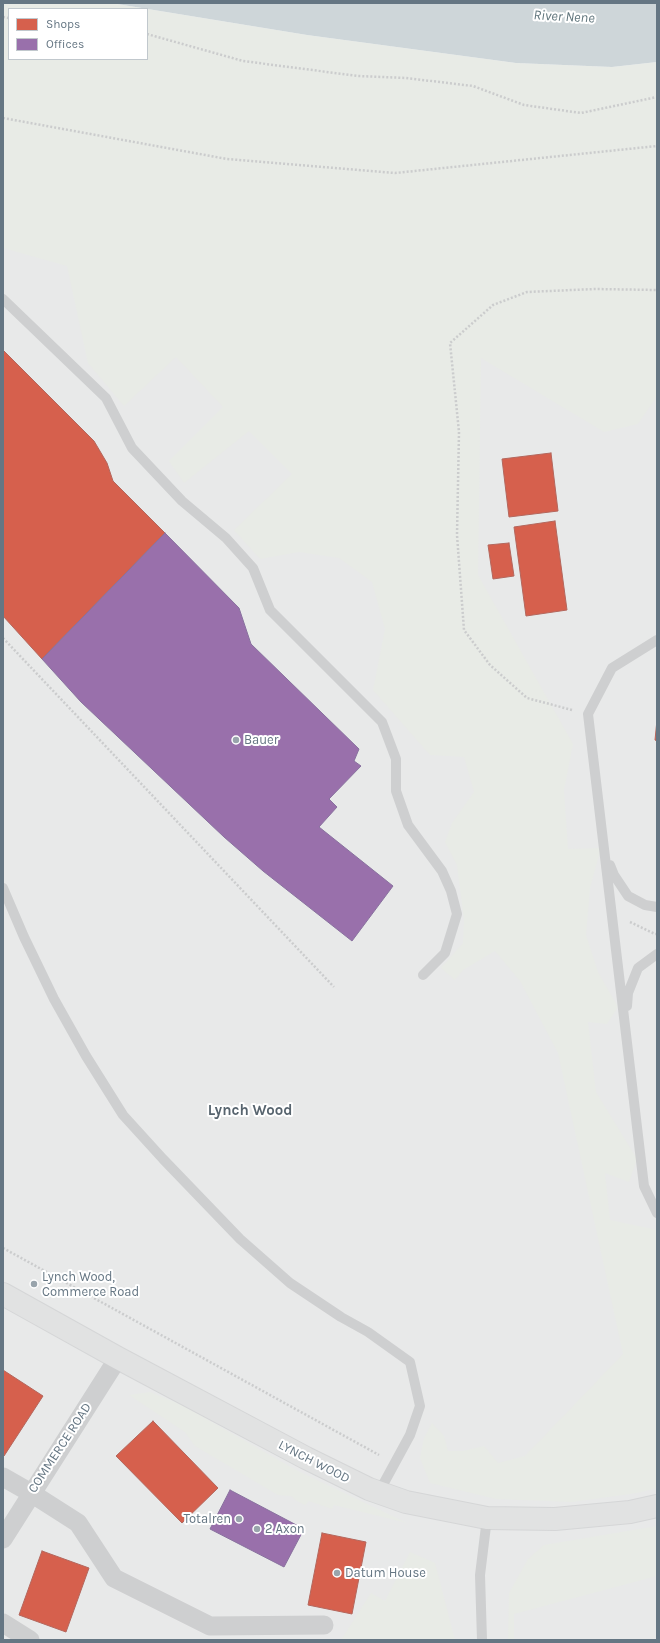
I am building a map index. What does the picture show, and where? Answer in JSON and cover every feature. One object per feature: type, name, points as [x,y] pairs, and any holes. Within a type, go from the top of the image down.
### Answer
[{"type":"street","name":"LYNCH WOOD","points":[[3,1294],[118,1358],[306,1458],[379,1492],[406,1502],[487,1518],[555,1519],[630,1512],[657,1506]]},
{"type":"street","name":"COMMERCE ROAD","points":[[3,1539],[118,1358]]},
{"type":"street","points":[[3,1477],[78,1523],[114,1578],[210,1626],[324,1625]]},
{"type":"street","points":[[3,1623],[28,1639]]},
{"type":"lane","points":[[3,299],[106,398],[132,448],[182,501],[226,538],[253,568],[270,610],[382,722],[396,759],[396,791],[408,824],[442,871],[452,890],[457,914],[445,952],[423,975]]},
{"type":"lane","points":[[657,640],[612,668],[588,714],[644,1186],[657,1213]]},
{"type":"lane","points":[[604,851],[614,875],[628,896],[645,905],[657,907]]},
{"type":"lane","points":[[3,888],[24,937],[54,999],[86,1056],[123,1115],[240,1239],[290,1283],[341,1317],[368,1332],[410,1362],[420,1406],[410,1435],[379,1492]]},
{"type":"lane","points":[[625,1030],[628,993],[638,968],[657,954]]},
{"type":"lane","points":[[482,1640],[480,1575],[487,1518]]},
{"type":"path","points":[[148,34],[243,61],[358,76],[406,78],[472,86],[524,106],[581,113],[657,97]]},
{"type":"path","points":[[3,118],[227,159],[395,173],[657,146]]},
{"type":"path","points":[[588,714],[527,698],[490,666],[464,630],[457,535],[459,432],[450,343],[493,305],[527,292],[594,289],[657,290]]},
{"type":"path","points":[[3,638],[334,987]]},
{"type":"path","points":[[3,1248],[394,1464]]},
{"type":"shaded area","points":[[3,3],[111,3],[142,8],[8,8],[8,60],[148,60],[148,9],[307,35],[516,63],[612,67],[657,62],[657,396],[638,424],[604,432],[481,358],[478,575],[573,744],[564,790],[568,849],[601,848],[590,888],[586,935],[598,972],[618,1007],[607,1024],[588,1022],[596,1092],[637,1159],[629,1182],[605,1173],[610,1220],[657,1230],[657,1488],[637,1493],[572,1502],[496,1499],[430,1483],[420,1458],[424,1438],[432,1423],[444,1436],[448,1451],[463,1451],[484,1446],[498,1463],[525,1456],[623,1354],[558,1053],[520,981],[495,951],[463,970],[455,980],[441,968],[463,943],[464,920],[457,865],[445,842],[452,823],[474,792],[464,757],[430,755],[373,690],[385,629],[372,582],[339,558],[299,552],[260,559],[234,530],[292,474],[249,431],[184,483],[169,461],[223,407],[176,357],[124,406],[88,363],[67,266],[3,248]]},
{"type":"shaded area","points":[[3,209],[657,237],[657,1640],[3,1640]]},
{"type":"shaded area","points":[[150,1392],[182,1405],[296,1470],[407,1523],[334,1505],[332,1509],[309,1501],[305,1505],[291,1496],[278,1495],[195,1446],[185,1432],[129,1395]]},
{"type":"shaded area","points":[[657,1526],[657,1576],[514,1614],[514,1640],[508,1640],[509,1593],[528,1559],[544,1545]]},
{"type":"shaded area","points":[[410,1552],[435,1563],[455,1640],[341,1640],[371,1593],[385,1601]]},
{"type":"water","name":"River Nene","points":[[111,3],[657,3],[657,62],[612,67],[516,63],[307,35]]},
{"type":"building: Shops","points":[[3,350],[94,441],[107,463],[113,481],[165,533],[42,659],[3,616]]},
{"type":"building: Shops","points":[[551,453],[558,511],[509,517],[502,459]]},
{"type":"building: Shops","points":[[555,521],[567,610],[526,616],[514,527]]},
{"type":"building: Shops","points":[[509,543],[514,576],[493,579],[488,545]]},
{"type":"building: Shops","points":[[657,720],[657,741],[655,740]]},
{"type":"building: Shops","points":[[3,1370],[43,1396],[4,1456],[3,1455]]},
{"type":"building: Shops","points":[[153,1421],[218,1488],[182,1523],[116,1456]]},
{"type":"building: Shops","name":"Datum House","points":[[322,1533],[366,1542],[352,1614],[308,1605]]},
{"type":"building: Shops","points":[[42,1551],[89,1568],[66,1632],[19,1615]]},
{"type":"building: Offices","name":"Bauer","points":[[165,533],[239,608],[251,644],[359,749],[354,761],[361,766],[329,799],[337,807],[319,827],[393,886],[352,941],[263,871],[224,837],[81,702],[42,659]]},
{"type":"building: Offices","name":"2 Axon","points":[[230,1490],[304,1529],[284,1567],[210,1529]]},
{"type":"place","name":"Bauer","points":[[236,740]]},
{"type":"place","name":"Lynch Wood, Commerce Road","points":[[34,1284]]},
{"type":"place","name":"Totalren","points":[[239,1519]]},
{"type":"place","name":"2 Axon","points":[[257,1529]]},
{"type":"place","name":"Datum House","points":[[337,1573]]},
{"type":"district","name":"Lynch Wood","points":[[250,1111]]}]
